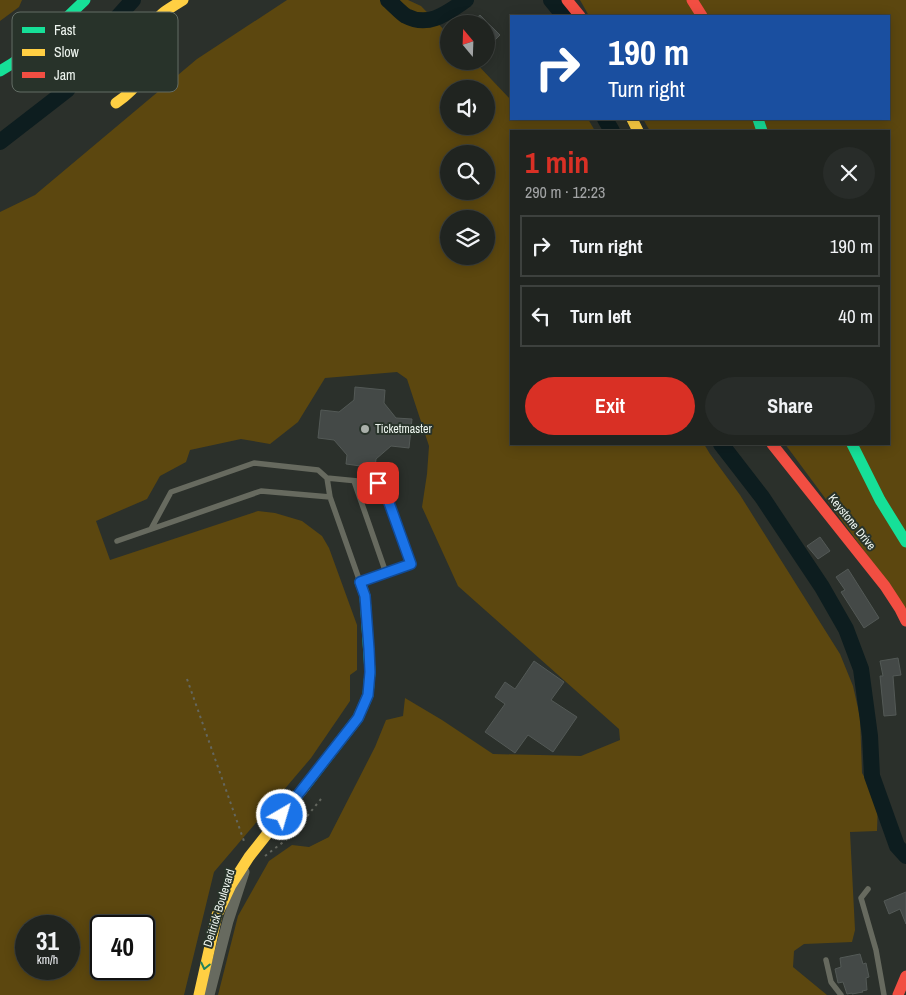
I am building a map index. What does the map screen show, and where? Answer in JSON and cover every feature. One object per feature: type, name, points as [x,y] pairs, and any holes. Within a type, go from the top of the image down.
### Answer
[{"type":"street","points":[[72,12],[85,0]]},
{"type":"street","points":[[165,12],[183,0]]},
{"type":"street","points":[[567,0],[579,15]]},
{"type":"street","points":[[692,0],[701,15]]},
{"type":"street","points":[[0,72],[12,64]]},
{"type":"street","points":[[116,103],[131,92]]},
{"type":"street","name":"Keystone Drive","points":[[773,445],[885,586],[906,621]]},
{"type":"street","points":[[852,445],[880,500],[906,542]]},
{"type":"street","points":[[249,857],[358,718],[368,695],[369,649],[365,596],[360,582]]},
{"type":"street","name":"Deitrick Boulevard","points":[[199,995],[217,916],[231,885],[249,857]]},
{"type":"street","name":"Deitrick Boulevard","points":[[209,995],[228,921],[249,857]]},
{"type":"street","points":[[898,995],[906,976]]},
{"type":"lane","points":[[151,529],[171,492],[254,463],[318,470],[327,478],[378,483],[383,486],[411,564],[360,582],[330,497],[327,478]]},
{"type":"lane","points":[[354,481],[386,573]]},
{"type":"lane","points":[[117,541],[261,491],[330,497]]},
{"type":"lane","points":[[868,889],[861,898],[876,950],[884,995]]},
{"type":"lane","points":[[826,960],[831,982],[841,995]]},
{"type":"path","points":[[187,679],[249,857],[257,859],[266,856],[291,836],[321,799]]},
{"type":"shaded area","points":[[0,0],[22,0],[19,7],[0,21]]},
{"type":"shaded area","points":[[287,0],[408,0],[421,6],[440,26],[440,70],[483,70],[492,80],[440,80],[440,135],[495,135],[495,83],[510,99],[510,120],[589,120],[594,130],[510,130],[510,445],[705,445],[740,495],[840,654],[853,686],[860,717],[862,773],[878,801],[877,831],[850,832],[855,930],[852,942],[804,944],[794,951],[793,967],[827,995],[218,995],[238,916],[269,861],[292,845],[309,847],[329,837],[375,747],[386,720],[403,716],[405,698],[493,754],[581,756],[620,740],[619,729],[458,586],[422,507],[429,446],[407,379],[397,372],[325,378],[298,422],[270,444],[241,439],[190,450],[186,462],[160,476],[147,499],[96,521],[110,560],[258,511],[275,513],[302,521],[322,536],[329,548],[357,625],[357,670],[350,675],[350,701],[311,758],[214,872],[184,995],[0,995],[0,212],[35,195],[158,92],[178,92],[178,75],[197,59]]},
{"type":"shaded area","points":[[580,0],[906,0],[906,617],[888,583],[786,445],[890,445],[890,130],[649,130],[644,120],[890,120],[890,15],[588,15]]},
{"type":"building","points":[[495,30],[500,35],[495,40]]},
{"type":"building","name":"Ticketmaster","points":[[355,387],[385,390],[384,403],[396,418],[412,419],[409,448],[391,446],[376,459],[375,468],[346,464],[347,455],[334,440],[318,438],[321,410],[339,412],[354,400]]},
{"type":"building","points":[[820,537],[830,551],[818,559],[807,546]]},
{"type":"building","points":[[848,569],[879,618],[864,628],[841,592],[845,590],[836,577]]},
{"type":"building","points":[[898,658],[901,675],[893,676],[896,715],[884,716],[880,676],[883,676],[880,661]]},
{"type":"building","points":[[534,661],[564,682],[551,700],[577,717],[553,752],[528,735],[515,753],[485,732],[505,704],[495,697],[505,682],[515,689]]},
{"type":"building","points":[[906,892],[906,924],[900,909],[889,914],[884,901]]},
{"type":"building","points":[[860,954],[863,964],[866,963],[869,977],[866,978],[867,990],[847,994],[843,982],[838,983],[835,969],[841,967],[840,958]]},
{"type":"waterway","points":[[122,12],[133,0]]},
{"type":"waterway","points":[[388,0],[406,16],[422,20],[430,20],[445,14],[466,0]]},
{"type":"waterway","points":[[551,0],[563,15]]},
{"type":"waterway","points":[[0,142],[64,92]]},
{"type":"waterway","points":[[606,120],[611,130]]},
{"type":"waterway","points":[[722,445],[762,497],[822,587],[846,629],[861,669],[870,736],[872,776],[897,846],[906,856]]},
{"type":"traffic: fast","points":[[73,12],[85,0]]},
{"type":"traffic: fast","points":[[0,71],[12,64]]},
{"type":"traffic: fast","points":[[758,120],[762,130]]},
{"type":"traffic: fast","points":[[852,445],[880,500],[906,542]]},
{"type":"traffic: fast","points":[[305,786],[358,718],[368,695],[370,672],[365,596],[360,582]]},
{"type":"traffic: slow","points":[[164,12],[183,0]]},
{"type":"traffic: slow","points":[[116,103],[130,92]]},
{"type":"traffic: slow","points":[[632,120],[638,130]]},
{"type":"traffic: slow","points":[[199,995],[217,915],[231,885],[249,857],[305,786]]},
{"type":"traffic: jam","points":[[567,0],[579,15]]},
{"type":"traffic: jam","points":[[692,0],[701,15]]},
{"type":"traffic: jam","points":[[773,445],[885,586],[906,621]]},
{"type":"traffic: jam","points":[[898,995],[906,976]]},
{"type":"place","name":"Ticketmaster","points":[[365,429]]},
{"type":"route","points":[[282,815],[358,718],[368,695],[369,649],[365,596],[360,582],[411,564],[383,486],[378,483]]}]
